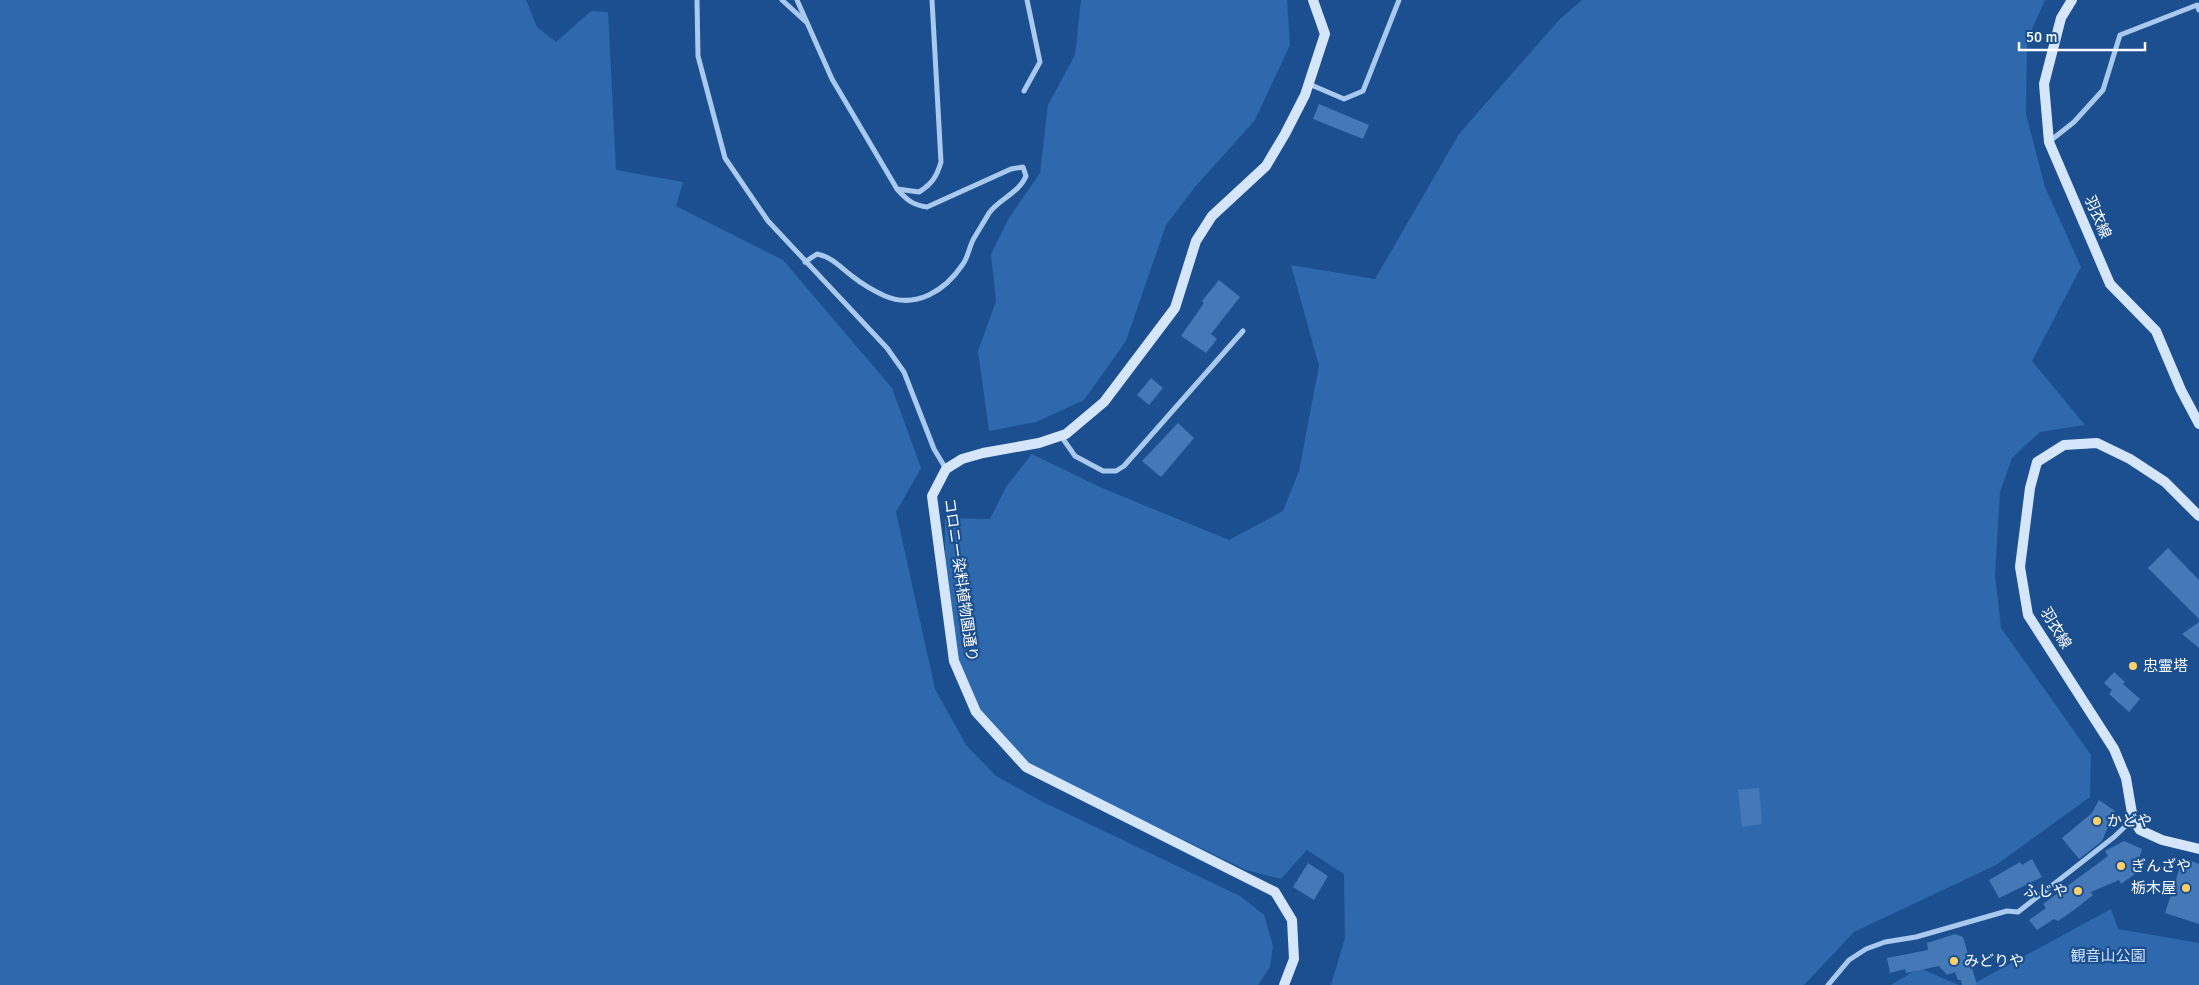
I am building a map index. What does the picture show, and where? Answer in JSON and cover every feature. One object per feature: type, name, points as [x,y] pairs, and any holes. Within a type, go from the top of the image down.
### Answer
[{"type":"street","points":[[697,0],[698,56],[725,158],[768,221],[887,348],[904,372],[934,449],[946,469],[962,460],[1039,443],[1066,434],[1104,402],[1175,308],[1196,241],[1212,216],[1266,166],[1305,95],[1325,34],[1313,0]]},
{"type":"street","points":[[782,0],[808,24]]},
{"type":"street","points":[[797,0],[832,79],[897,189],[912,203],[927,206],[1011,169],[1022,167],[1026,176],[1022,186],[990,211],[973,240],[964,264],[949,282],[932,294],[911,302],[886,296],[853,277],[833,260],[824,256],[817,254],[805,262]]},
{"type":"street","points":[[897,189],[919,192],[928,186],[938,175],[941,162],[932,0]]},
{"type":"street","points":[[1024,91],[1040,62],[1027,0]]},
{"type":"street","points":[[1308,84],[1344,99],[1363,91],[1399,0]]},
{"type":"street","name":"羽衣線","points":[[2072,0],[2061,18],[2044,84],[2049,142],[2110,284],[2156,331],[2181,390],[2199,424]]},
{"type":"street","points":[[2049,142],[2074,122],[2103,90],[2120,35],[2197,5],[2199,10]]},
{"type":"street","points":[[1061,436],[1075,456],[1103,471],[1116,472],[1124,466],[1243,331]]},
{"type":"street","name":"羽衣線","points":[[2133,819],[2126,778],[2114,749],[2028,615],[2020,567],[2030,488],[2038,462],[2064,445],[2097,443],[2130,459],[2165,482],[2199,516]]},
{"type":"street","name":"コロニー染料植物園通り","points":[[946,469],[932,496],[936,529],[954,661],[976,712],[1026,767],[1275,892],[1292,920],[1294,959],[1284,985]]},
{"type":"street","points":[[1828,985],[1849,960],[1866,949],[1885,942],[1916,937],[2006,911],[2018,912],[2114,837],[2133,819],[2140,830],[2162,840],[2199,849]]},
{"type":"green space","points":[[0,0],[526,0],[537,27],[556,42],[591,11],[608,12],[616,170],[683,182],[676,206],[783,260],[892,388],[921,468],[896,512],[935,689],[966,745],[996,776],[1041,801],[1240,896],[1264,915],[1273,946],[1270,967],[1258,985],[0,985]]},
{"type":"green space","points":[[1081,0],[1287,0],[1290,45],[1255,120],[1195,187],[1166,225],[1126,341],[1084,400],[1036,422],[989,431],[978,351],[996,301],[991,254],[1009,218],[1040,173],[1048,105],[1075,55]]},
{"type":"green space","points":[[1582,0],[2045,0],[2027,40],[2026,114],[2045,187],[2081,267],[2032,361],[2085,425],[2040,432],[2012,458],[2000,492],[1995,575],[2001,628],[2091,755],[2090,797],[1996,865],[1854,932],[1804,985],[1331,985],[1345,938],[1344,874],[1307,850],[1281,879],[1246,870],[1023,762],[984,721],[953,662],[945,626],[945,518],[990,519],[1006,487],[1032,454],[1102,488],[1229,540],[1283,511],[1299,471],[1319,366],[1291,265],[1375,279],[1459,134],[1559,20]]},
{"type":"green space","name":"観音山公園","points":[[2111,909],[2118,929],[2199,943],[2199,985],[1971,985]]},
{"type":"green space","points":[[1919,968],[1959,985],[1891,985]]},
{"type":"building","points":[[1319,104],[1369,125],[1363,139],[1313,119]]},
{"type":"building","points":[[1219,280],[1240,297],[1211,334],[1217,339],[1206,353],[1181,336],[1204,303],[1202,301]]},
{"type":"building","points":[[1151,378],[1163,388],[1149,405],[1137,395]]},
{"type":"building","points":[[1178,423],[1194,438],[1161,477],[1142,461]]},
{"type":"building","points":[[2168,548],[2199,580],[2199,619],[2148,568]]},
{"type":"building","points":[[2199,622],[2199,648],[2182,634]]},
{"type":"building","points":[[2114,672],[2125,682],[2123,684],[2140,699],[2129,712],[2109,694],[2112,690],[2104,683]]},
{"type":"building","points":[[1759,788],[1762,824],[1742,827],[1738,790]]},
{"type":"building","name":"かどや","points":[[2099,800],[2115,811],[2102,841],[2079,859],[2062,838],[2092,813]]},
{"type":"building","points":[[2124,841],[2142,849],[2135,874],[2121,884],[2119,880],[2091,892],[2093,895],[2074,910],[2058,921],[2054,919],[2037,930],[2029,920],[2046,908],[2043,904],[2108,856],[2105,851]]},
{"type":"building","name":"栃木屋","points":[[2183,858],[2199,864],[2199,924],[2165,913]]},
{"type":"building","points":[[2032,859],[2042,877],[1999,898],[1989,880],[2020,862],[2022,865]]},
{"type":"building","points":[[1308,863],[1328,876],[1314,900],[1293,887]]},
{"type":"building","name":"みどりや","points":[[1955,934],[1963,937],[1977,985],[1962,985],[1955,972],[1947,975],[1939,966],[1906,973],[1905,969],[1890,973],[1887,958],[1928,950],[1927,943]]},
{"type":"place","name":"忠霊塔","points":[[2133,666]]},
{"type":"place","name":"かどや","points":[[2097,821]]},
{"type":"place","name":"ぎんざや","points":[[2121,866]]},
{"type":"place","name":"栃木屋","points":[[2186,888]]},
{"type":"place","name":"ふじや","points":[[2078,891]]},
{"type":"place","name":"みどりや","points":[[1954,961]]}]
